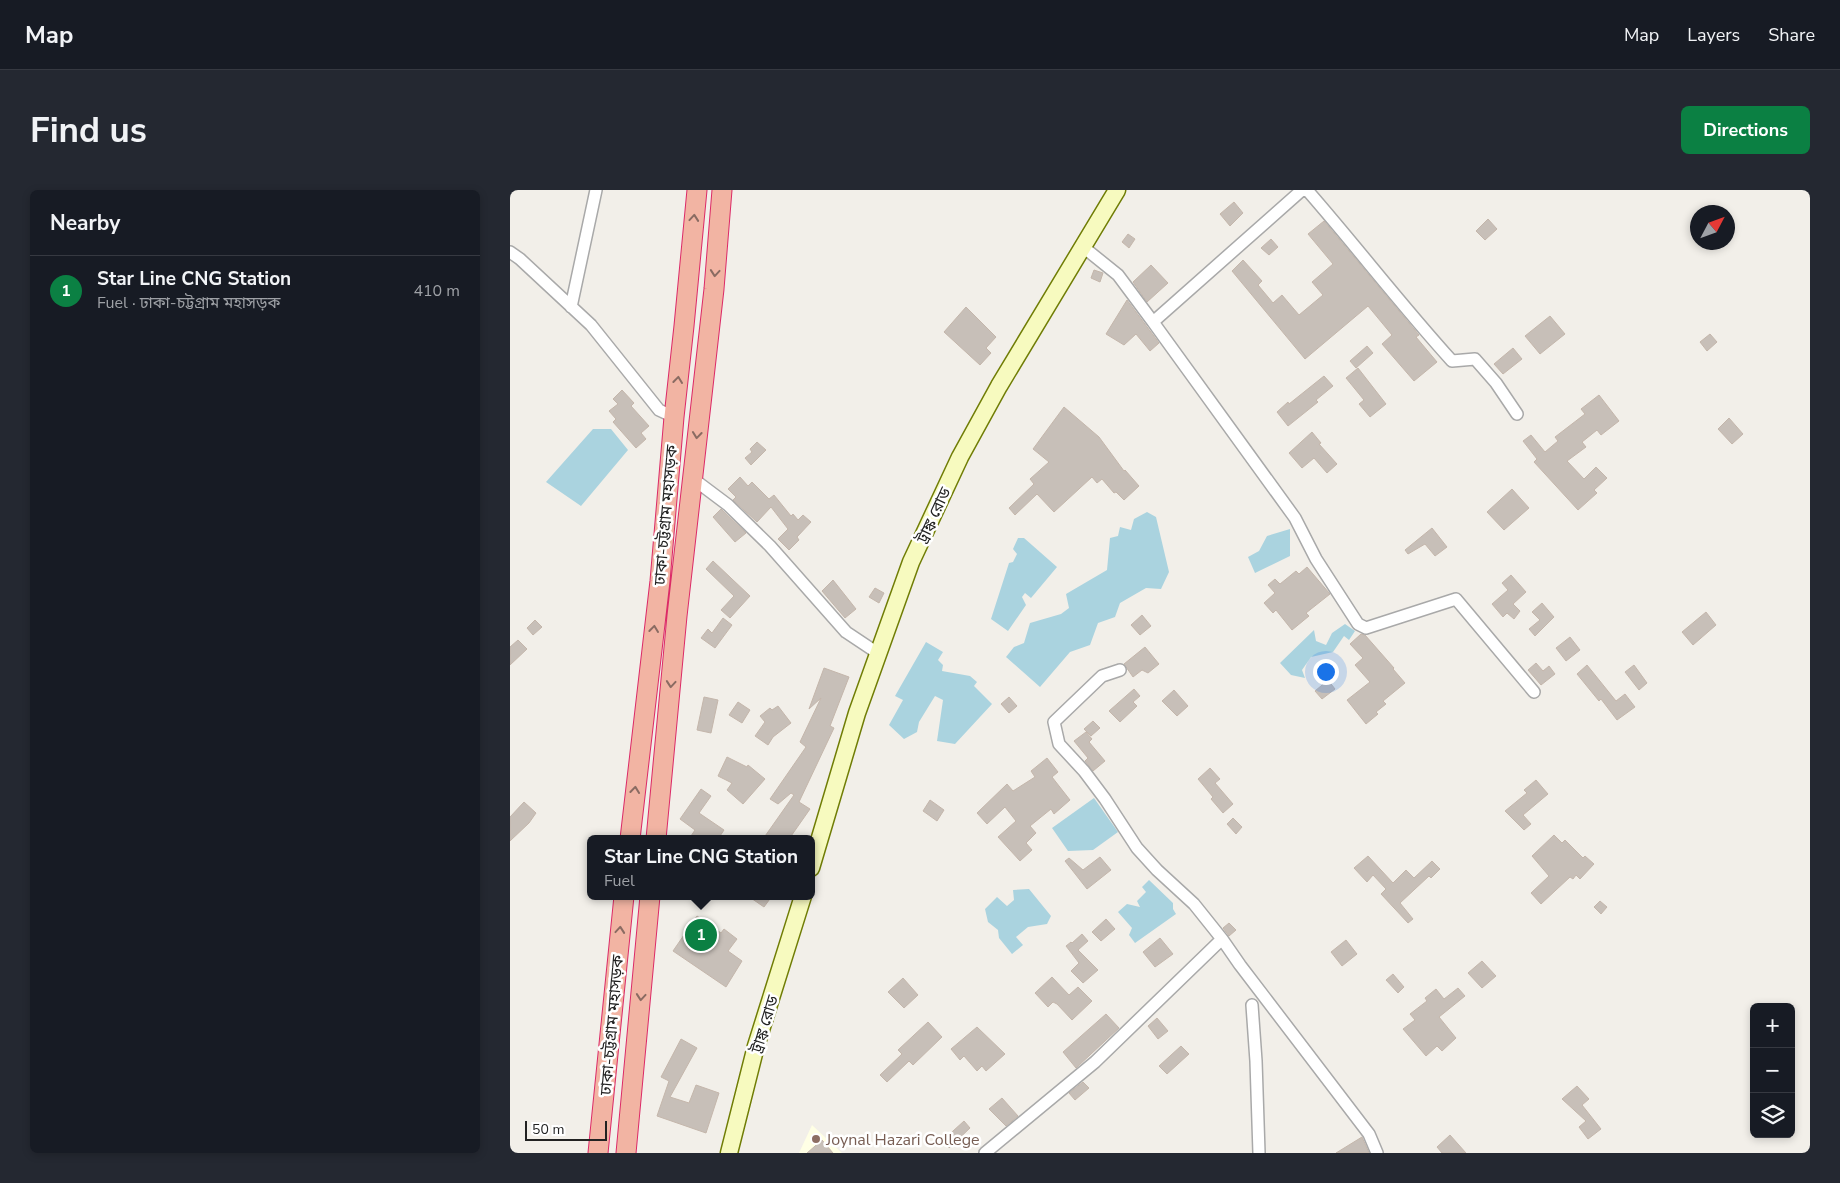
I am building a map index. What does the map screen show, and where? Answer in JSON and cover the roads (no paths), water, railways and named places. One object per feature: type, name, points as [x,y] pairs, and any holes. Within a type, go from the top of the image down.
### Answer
[{"type":"highway","name":"ঢাকা-চট্টগ্রাম মহাসড়ক","points":[[630,835],[660,581],[697,190]]},
{"type":"highway","name":"ঢাকা-চট্টগ্রাম মহাসড়ক","points":[[656,835],[692,478],[714,289],[722,190]]},
{"type":"highway","name":"ঢাকা-চট্টগ্রাম মহাসড়ক","points":[[599,1147],[624,900]]},
{"type":"highway","name":"ঢাকা-চট্টগ্রাম মহাসড়ক","points":[[626,1150],[650,900]]},
{"type":"highway","points":[[604,1099],[609,1108],[617,1111],[626,1108],[631,1101]]},
{"type":"highway","points":[[599,1147],[604,1133],[616,1130],[623,1134],[626,1150]]},
{"type":"main road","name":"ট্রাঙ্ক রোড","points":[[815,855],[857,713],[911,562],[960,457],[998,386],[1117,190]]},
{"type":"main road","name":"ট্রাঙ্ক রোড","points":[[729,1153],[756,1046],[802,900]]},
{"type":"street","points":[[571,306],[596,190]]},
{"type":"street","points":[[1153,322],[1302,190]]},
{"type":"street","points":[[1307,190],[1452,361],[1475,359],[1490,376],[1517,414]]},
{"type":"street","points":[[1082,246],[1118,275],[1153,322],[1295,518],[1316,559],[1358,624],[1366,628],[1456,600],[1534,692]]},
{"type":"street","points":[[510,252],[591,325],[659,410],[674,418]]},
{"type":"street","points":[[692,478],[728,505],[770,546],[846,632],[879,654]]},
{"type":"street","points":[[1120,670],[1102,676],[1054,722],[1059,744],[1084,771],[1137,848],[1157,870],[1194,904],[1222,939],[1240,966],[1369,1134],[1377,1153]]},
{"type":"street","points":[[985,1153],[1095,1062],[1222,939]]},
{"type":"street","points":[[1252,1005],[1259,1153]]},
{"type":"water","points":[[593,429],[611,429],[628,450],[581,506],[546,482]]},
{"type":"water","points":[[1147,512],[1156,517],[1169,572],[1161,589],[1146,588],[1120,603],[1115,617],[1098,623],[1090,645],[1070,652],[1040,687],[1006,657],[1014,647],[1024,643],[1030,623],[1061,614],[1069,608],[1066,594],[1107,570],[1110,538],[1118,536],[1120,527],[1131,530],[1134,519]]},
{"type":"water","points":[[1290,529],[1290,556],[1255,573],[1248,557],[1259,551],[1267,536]]},
{"type":"water","points":[[1018,538],[1024,538],[1057,567],[1031,598],[1025,593],[1022,597],[1026,605],[1008,631],[991,619],[1009,563],[1013,562],[1017,554],[1013,549]]},
{"type":"water","points":[[1345,624],[1355,631],[1349,640],[1344,636],[1333,652],[1311,657],[1302,670],[1305,678],[1291,675],[1280,663],[1314,630],[1316,641],[1326,645],[1332,633]]},
{"type":"water","points":[[926,642],[943,652],[938,660],[943,665],[942,671],[970,676],[977,682],[974,686],[992,704],[955,744],[937,741],[943,700],[935,696],[919,722],[917,732],[904,739],[889,725],[903,700],[895,696]]},
{"type":"water","points":[[1094,798],[1118,832],[1093,850],[1068,851],[1052,828]]},
{"type":"water","points":[[1149,880],[1173,903],[1173,909],[1176,914],[1135,943],[1129,935],[1132,928],[1118,912],[1127,904],[1140,907],[1137,901],[1146,892],[1142,887]]},
{"type":"water","points":[[1029,889],[1051,916],[1047,924],[1028,927],[1016,937],[1023,945],[1012,954],[999,938],[998,930],[988,922],[985,909],[997,897],[1007,906],[1014,900],[1013,890]]},
{"type":"place","name":"Star Line CNG Station","points":[[701,935]]},
{"type":"place","name":"Joynal Hazari College","points":[[816,1139]]}]
